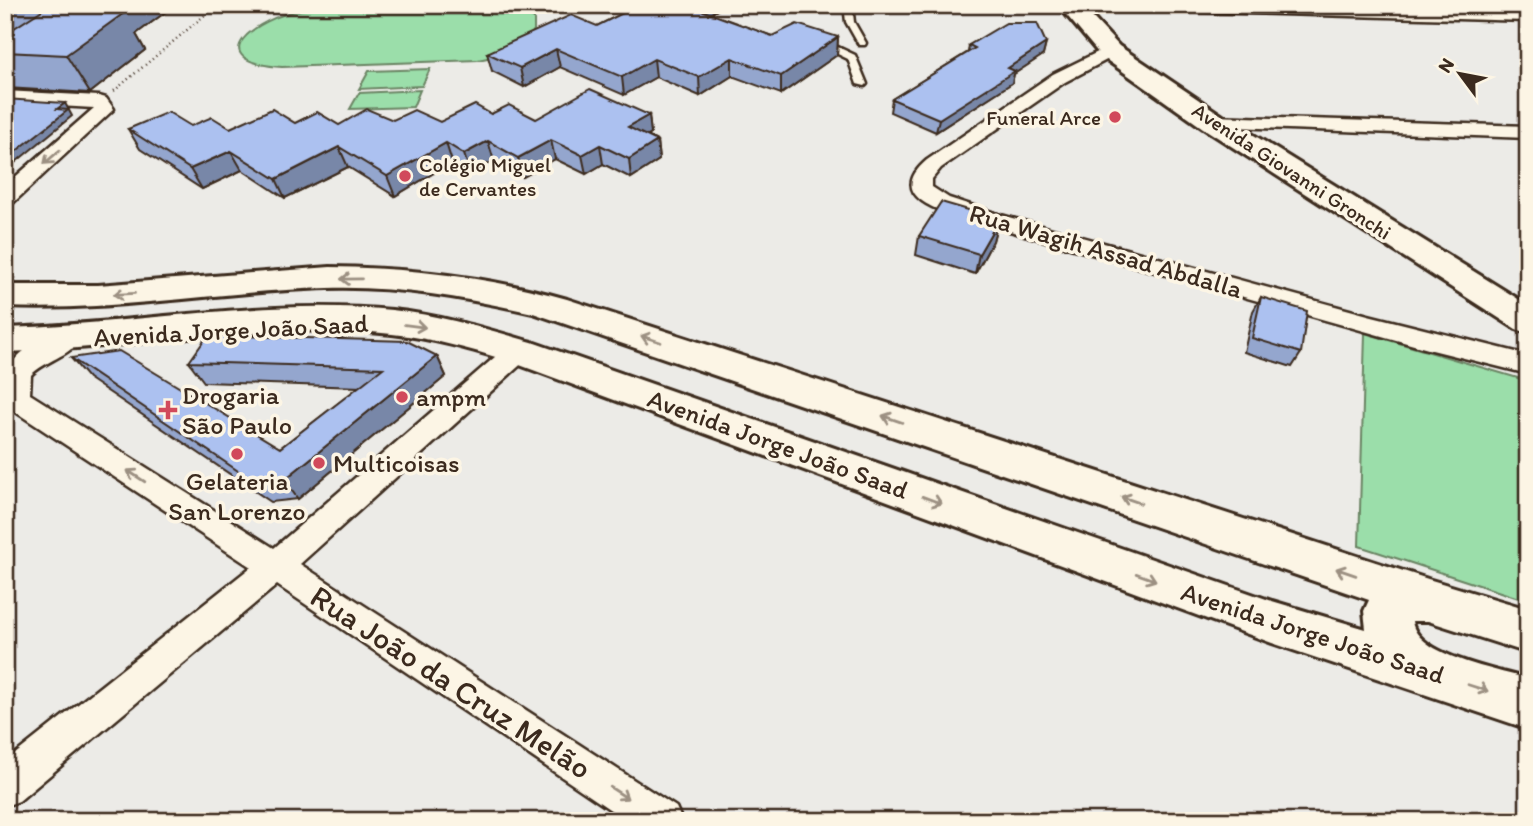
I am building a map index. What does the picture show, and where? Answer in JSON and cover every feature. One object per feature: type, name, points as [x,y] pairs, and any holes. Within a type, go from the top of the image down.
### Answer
[{"type":"main road","name":"Avenida Giovanni Gronchi","points":[[1069,5],[1110,51],[1213,122],[1528,321]]},
{"type":"main road","name":"Avenida Jorge João Saad","points":[[5,296],[77,296],[297,280],[376,278],[444,285],[518,298],[555,307],[1428,600],[1528,631]]},
{"type":"main road","name":"Avenida Jorge João Saad","points":[[5,340],[66,340],[204,326],[317,320],[375,321],[446,330],[519,351],[1272,622],[1528,704]]},
{"type":"main road","points":[[1419,669],[1390,637],[1387,611],[1409,599],[1428,600]]},
{"type":"street","points":[[1141,5],[1528,16]]},
{"type":"street","name":"Rua Wagih Assad Abdalla","points":[[1110,51],[1059,78],[934,164],[920,181],[922,190],[932,199],[947,205],[1019,226],[1289,303],[1528,365]]},
{"type":"street","points":[[5,97],[99,110]]},
{"type":"street","points":[[5,198],[99,110]]},
{"type":"street","points":[[1213,122],[1528,132]]},
{"type":"street","points":[[11,397],[19,372],[35,356],[66,340]]},
{"type":"street","points":[[5,787],[276,566],[519,351]]},
{"type":"street","name":"Rua João da Cruz Melão","points":[[11,397],[276,566],[662,821]]},
{"type":"lane","points":[[848,5],[850,22],[862,43]]},
{"type":"lane","points":[[815,41],[852,57],[862,83]]},
{"type":"path","points":[[99,110],[217,5]]},
{"type":"green space","points":[[358,5],[515,5],[534,19],[534,30],[530,36],[492,57],[478,60],[282,67],[257,63],[243,57],[239,48],[243,39],[267,21],[312,8]]},
{"type":"green space","points":[[430,69],[422,86],[359,89],[369,71]]},
{"type":"green space","points":[[420,90],[413,107],[350,109],[359,93]]},
{"type":"green space","points":[[1365,333],[1528,381],[1528,601],[1359,546]]},
{"type":"building","points":[[50,5],[105,5],[97,11],[124,13],[66,55],[5,52],[5,34]]},
{"type":"building","points":[[639,5],[692,5],[690,6],[772,36],[797,24],[838,37],[781,76],[732,58],[699,77],[654,59],[622,77],[556,49],[520,68],[487,53],[571,15],[597,26]]},
{"type":"building","points":[[1006,23],[1037,23],[1046,43],[1008,68],[1015,71],[939,119],[892,99],[975,48],[969,45]]},
{"type":"building","points":[[590,89],[649,115],[628,127],[657,141],[629,159],[600,145],[582,155],[551,140],[518,158],[488,141],[464,154],[446,143],[387,176],[339,147],[276,179],[231,151],[190,169],[128,129],[168,112],[191,126],[212,117],[230,128],[272,109],[295,123],[317,112],[339,125],[367,109],[393,120],[414,110],[440,122],[475,105],[491,114],[509,105],[536,119]]},
{"type":"building","points":[[5,99],[65,103],[57,109],[68,110],[5,160]]},
{"type":"building","points":[[941,202],[998,221],[979,254],[919,236]]},
{"type":"building","points":[[1261,297],[1307,311],[1301,353],[1252,338]]},
{"type":"building","points":[[208,335],[407,341],[437,356],[284,480],[256,483],[71,358],[119,351],[280,448],[383,368],[189,362]]},
{"type":"place","name":"Funeral Arce","points":[[1115,117]]},
{"type":"place","name":"Colégio Miguel de Cervantes","points":[[405,176]]},
{"type":"place","name":"ampm","points":[[402,397]]},
{"type":"place","name":"Drogaria São Paulo","points":[[168,410]]},
{"type":"place","name":"Gelateria San Lorenzo","points":[[237,454]]},
{"type":"place","name":"Multicoisas","points":[[319,463]]}]
